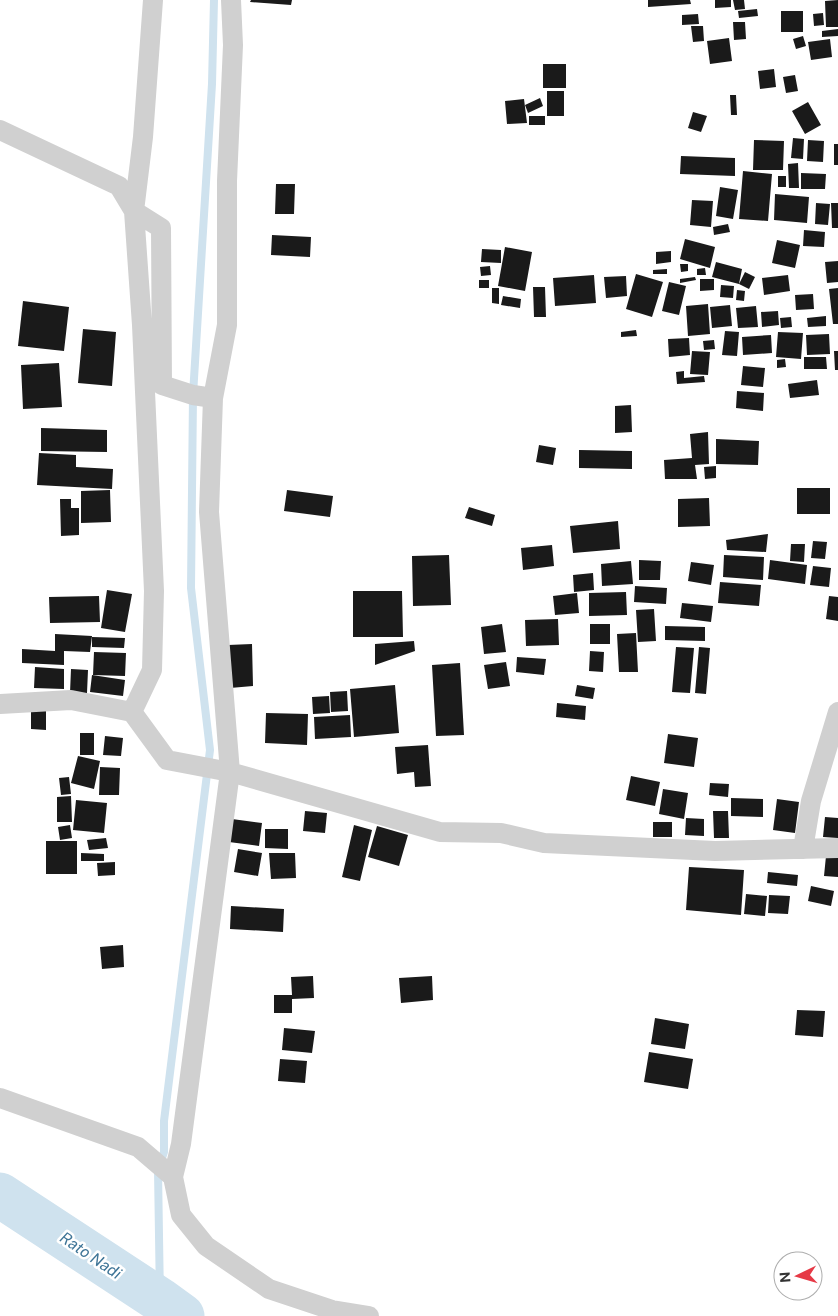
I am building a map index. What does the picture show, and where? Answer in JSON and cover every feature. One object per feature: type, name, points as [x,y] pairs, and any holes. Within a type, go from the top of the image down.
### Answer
[{"type":"street","points":[[132,712],[152,670],[154,592],[142,325],[134,211],[143,137],[153,0]]},
{"type":"street","points":[[231,0],[233,45],[227,181],[227,325],[213,398],[209,512],[230,772],[181,1144],[174,1177],[181,1215],[206,1246],[269,1289],[332,1310],[369,1316]]},
{"type":"street","points":[[0,130],[119,186],[134,211],[161,228],[162,385],[193,396],[213,398]]},
{"type":"street","points":[[0,704],[70,700],[132,712],[166,760],[230,772],[440,832],[501,833],[544,843],[715,851],[838,848]]},
{"type":"street","points":[[803,848],[811,801],[838,712]]},
{"type":"street","points":[[0,1098],[138,1147],[174,1177]]},
{"type":"building","points":[[251,0],[292,0],[291,5],[250,2]]},
{"type":"building","points":[[648,0],[690,0],[691,4],[648,7]]},
{"type":"building","points":[[715,0],[731,0],[731,7],[715,8]]},
{"type":"building","points":[[733,0],[744,0],[745,9],[735,10]]},
{"type":"building","points":[[838,0],[838,27],[826,27],[825,1]]},
{"type":"building","points":[[757,9],[758,16],[739,18],[738,11]]},
{"type":"building","points":[[781,11],[803,11],[803,32],[781,32]]},
{"type":"building","points":[[823,13],[824,25],[814,26],[813,14]]},
{"type":"building","points":[[698,14],[699,24],[682,25],[682,15]]},
{"type":"building","points":[[733,22],[745,22],[746,39],[734,40]]},
{"type":"building","points":[[691,26],[703,26],[704,41],[693,42]]},
{"type":"building","points":[[838,29],[838,36],[822,37],[822,31]]},
{"type":"building","points":[[803,36],[806,46],[796,49],[793,39]]},
{"type":"building","points":[[729,38],[732,61],[710,64],[707,41]]},
{"type":"building","points":[[830,39],[832,57],[811,60],[808,42]]},
{"type":"building","points":[[543,64],[566,64],[566,88],[543,88]]},
{"type":"building","points":[[774,69],[776,87],[760,89],[758,71]]},
{"type":"building","points":[[795,75],[798,91],[786,93],[783,77]]},
{"type":"building","points":[[547,91],[564,91],[564,116],[547,116]]},
{"type":"building","points":[[730,95],[736,95],[737,115],[731,115]]},
{"type":"building","points":[[540,98],[543,106],[528,113],[525,105]]},
{"type":"building","points":[[524,99],[527,123],[507,124],[505,101]]},
{"type":"building","points":[[808,102],[821,125],[805,134],[792,111]]},
{"type":"building","points":[[693,112],[707,116],[701,132],[688,128]]},
{"type":"building","points":[[529,116],[545,116],[545,125],[529,125]]},
{"type":"building","points":[[793,138],[804,139],[803,159],[791,158]]},
{"type":"building","points":[[754,140],[784,141],[783,170],[753,170]]},
{"type":"building","points":[[808,140],[824,141],[823,162],[807,161]]},
{"type":"building","points":[[834,144],[838,144],[838,165],[834,165]]},
{"type":"building","points":[[681,156],[735,158],[735,176],[680,174]]},
{"type":"building","points":[[798,163],[799,188],[789,188],[788,164]]},
{"type":"building","points":[[743,171],[772,174],[768,221],[739,219]]},
{"type":"building","points":[[801,173],[826,174],[825,189],[801,189]]},
{"type":"building","points":[[778,176],[786,176],[786,187],[778,187]]},
{"type":"building","points":[[276,184],[295,184],[294,214],[275,214]]},
{"type":"building","points":[[720,187],[738,190],[733,219],[716,216]]},
{"type":"building","points":[[775,194],[809,197],[807,223],[774,220]]},
{"type":"building","points":[[692,200],[713,201],[711,227],[690,225]]},
{"type":"building","points":[[816,203],[830,204],[828,225],[815,224]]},
{"type":"building","points":[[831,203],[838,203],[838,228],[832,228]]},
{"type":"building","points":[[728,224],[730,232],[714,235],[713,227]]},
{"type":"building","points":[[804,230],[825,232],[824,247],[803,246]]},
{"type":"building","points":[[272,235],[311,237],[310,257],[271,255]]},
{"type":"building","points":[[685,239],[715,247],[710,268],[680,259]]},
{"type":"building","points":[[777,240],[800,245],[795,268],[772,263]]},
{"type":"building","points":[[505,247],[532,252],[525,291],[498,286]]},
{"type":"building","points":[[482,249],[501,250],[501,263],[481,262]]},
{"type":"building","points":[[671,251],[671,262],[656,264],[656,252]]},
{"type":"building","points":[[838,261],[838,282],[827,283],[825,262]]},
{"type":"building","points":[[716,262],[742,269],[739,284],[712,277]]},
{"type":"building","points":[[680,264],[688,264],[688,271],[681,272]]},
{"type":"building","points":[[490,266],[491,275],[481,276],[480,267]]},
{"type":"building","points":[[705,268],[706,275],[697,275],[697,269]]},
{"type":"building","points":[[667,269],[667,274],[653,274],[653,270]]},
{"type":"building","points":[[745,272],[755,277],[749,289],[739,284]]},
{"type":"building","points":[[636,274],[663,282],[652,317],[626,309]]},
{"type":"building","points":[[594,275],[596,303],[555,306],[553,278]]},
{"type":"building","points":[[788,275],[790,291],[764,295],[762,278]]},
{"type":"building","points":[[626,276],[627,296],[606,298],[604,277]]},
{"type":"building","points":[[695,277],[696,280],[680,283],[680,279]]},
{"type":"building","points":[[700,279],[714,279],[714,290],[700,291]]},
{"type":"building","points":[[479,280],[489,280],[489,288],[479,288]]},
{"type":"building","points":[[669,282],[686,286],[679,315],[662,311]]},
{"type":"building","points":[[721,285],[734,286],[733,298],[720,297]]},
{"type":"building","points":[[533,287],[545,287],[546,317],[534,317]]},
{"type":"building","points":[[492,288],[499,288],[499,304],[492,303]]},
{"type":"building","points":[[838,288],[838,324],[833,324],[829,289]]},
{"type":"building","points":[[737,290],[745,291],[744,301],[736,300]]},
{"type":"building","points":[[813,294],[814,309],[796,310],[795,295]]},
{"type":"building","points":[[503,296],[521,299],[520,308],[501,305]]},
{"type":"building","points":[[23,301],[69,307],[64,351],[18,346]]},
{"type":"building","points":[[708,304],[710,334],[688,336],[686,306]]},
{"type":"building","points":[[730,305],[732,326],[712,328],[710,307]]},
{"type":"building","points":[[756,306],[758,327],[738,328],[736,308]]},
{"type":"building","points":[[778,311],[779,325],[762,327],[761,312]]},
{"type":"building","points":[[826,316],[826,326],[808,327],[807,318]]},
{"type":"building","points":[[791,317],[792,327],[781,328],[780,318]]},
{"type":"building","points":[[83,329],[116,332],[112,386],[78,383]]},
{"type":"building","points":[[636,330],[637,336],[621,337],[621,332]]},
{"type":"building","points":[[725,331],[739,332],[737,356],[722,355]]},
{"type":"building","points":[[778,332],[803,333],[801,359],[776,357]]},
{"type":"building","points":[[829,334],[830,354],[807,355],[806,335]]},
{"type":"building","points":[[771,335],[772,353],[743,355],[742,337]]},
{"type":"building","points":[[689,338],[690,355],[669,357],[668,339]]},
{"type":"building","points":[[714,340],[715,349],[704,350],[703,341]]},
{"type":"building","points":[[692,351],[710,352],[708,375],[690,374]]},
{"type":"building","points":[[834,351],[838,351],[838,370],[835,370]]},
{"type":"building","points":[[804,357],[826,357],[827,369],[804,369]]},
{"type":"building","points":[[785,359],[786,367],[777,368],[777,360]]},
{"type":"building","points":[[59,363],[62,407],[23,409],[21,365]]},
{"type":"building","points":[[743,366],[765,368],[763,387],[741,385]]},
{"type":"building","points":[[684,371],[684,378],[704,376],[705,382],[677,384],[676,372]]},
{"type":"building","points":[[817,380],[819,395],[790,398],[788,384]]},
{"type":"building","points":[[737,391],[764,393],[763,411],[736,408]]},
{"type":"building","points":[[631,405],[632,432],[615,433],[615,406]]},
{"type":"building","points":[[41,428],[107,430],[107,452],[41,451]]},
{"type":"building","points":[[708,432],[709,464],[695,465],[697,479],[665,479],[664,460],[692,458],[690,434]]},
{"type":"building","points":[[716,439],[759,441],[758,465],[716,464]]},
{"type":"building","points":[[539,445],[556,448],[553,465],[536,462]]},
{"type":"building","points":[[579,450],[632,451],[632,469],[579,468]]},
{"type":"building","points":[[39,453],[76,455],[76,467],[113,469],[112,489],[37,485]]},
{"type":"building","points":[[716,466],[716,478],[705,479],[704,467]]},
{"type":"building","points":[[797,488],[830,488],[830,514],[797,514]]},
{"type":"building","points":[[110,490],[111,522],[81,523],[81,491]]},
{"type":"building","points":[[287,490],[333,496],[330,517],[284,511]]},
{"type":"building","points":[[709,498],[710,526],[678,527],[678,499]]},
{"type":"building","points":[[60,499],[71,499],[71,508],[79,508],[79,535],[61,536]]},
{"type":"building","points":[[469,507],[495,515],[492,526],[465,518]]},
{"type":"building","points":[[618,521],[620,549],[573,553],[570,526]]},
{"type":"building","points":[[768,534],[766,552],[727,550],[726,540]]},
{"type":"building","points":[[813,541],[827,542],[825,559],[811,558]]},
{"type":"building","points":[[791,544],[805,544],[804,562],[790,561]]},
{"type":"building","points":[[552,545],[554,566],[523,570],[521,548]]},
{"type":"building","points":[[449,555],[451,605],[413,606],[412,556]]},
{"type":"building","points":[[724,555],[764,557],[763,580],[723,577]]},
{"type":"building","points":[[639,560],[661,561],[660,580],[639,580]]},
{"type":"building","points":[[770,560],[807,565],[805,584],[768,579]]},
{"type":"building","points":[[631,561],[633,584],[602,586],[601,564]]},
{"type":"building","points":[[691,562],[714,565],[711,585],[688,581]]},
{"type":"building","points":[[813,566],[831,568],[829,587],[810,585]]},
{"type":"building","points":[[593,573],[594,590],[574,592],[573,575]]},
{"type":"building","points":[[720,582],[761,585],[759,606],[718,603]]},
{"type":"building","points":[[635,586],[667,588],[666,604],[634,602]]},
{"type":"building","points":[[107,590],[132,594],[125,632],[101,628]]},
{"type":"building","points":[[353,591],[402,591],[403,637],[353,637]]},
{"type":"building","points":[[626,592],[627,615],[589,616],[589,593]]},
{"type":"building","points":[[577,593],[579,613],[555,615],[553,596]]},
{"type":"building","points":[[99,596],[100,622],[50,623],[49,597]]},
{"type":"building","points":[[829,596],[838,597],[838,621],[826,619]]},
{"type":"building","points":[[682,603],[713,606],[711,622],[680,618]]},
{"type":"building","points":[[654,609],[656,641],[638,642],[636,610]]},
{"type":"building","points":[[558,619],[559,645],[526,646],[525,620]]},
{"type":"building","points":[[502,624],[506,652],[484,654],[481,627]]},
{"type":"building","points":[[590,624],[610,624],[610,644],[590,644]]},
{"type":"building","points":[[665,626],[705,627],[705,641],[665,640]]},
{"type":"building","points":[[636,633],[638,672],[619,672],[617,634]]},
{"type":"building","points":[[55,634],[92,636],[90,652],[64,651],[64,665],[22,663],[22,649],[55,651]]},
{"type":"building","points":[[92,637],[125,638],[124,648],[92,647]]},
{"type":"building","points":[[414,641],[415,651],[375,665],[375,644]]},
{"type":"building","points":[[252,644],[253,686],[230,688],[228,645]]},
{"type":"building","points":[[676,647],[694,648],[690,693],[672,692]]},
{"type":"building","points":[[699,647],[710,648],[706,694],[695,693]]},
{"type":"building","points":[[590,651],[604,652],[603,672],[589,671]]},
{"type":"building","points":[[94,652],[126,653],[125,676],[93,675]]},
{"type":"building","points":[[517,657],[546,659],[544,675],[516,672]]},
{"type":"building","points":[[506,662],[510,686],[488,689],[484,665]]},
{"type":"building","points":[[460,663],[464,735],[436,736],[432,665]]},
{"type":"building","points":[[35,667],[64,669],[64,689],[34,688]]},
{"type":"building","points":[[71,669],[88,670],[87,693],[70,693]]},
{"type":"building","points":[[92,675],[125,680],[123,696],[90,692]]},
{"type":"building","points":[[395,685],[399,733],[354,737],[350,689]]},
{"type":"building","points":[[577,685],[595,688],[593,699],[575,696]]},
{"type":"building","points":[[347,691],[348,711],[331,712],[330,692]]},
{"type":"building","points":[[329,696],[330,713],[313,714],[312,697]]},
{"type":"building","points":[[557,703],[586,706],[585,720],[556,717]]},
{"type":"building","points":[[31,710],[46,710],[46,730],[31,729]]},
{"type":"building","points":[[266,713],[308,714],[307,745],[265,743]]},
{"type":"building","points":[[350,715],[351,737],[315,739],[314,717]]},
{"type":"building","points":[[80,733],[94,733],[94,755],[80,755]]},
{"type":"building","points":[[668,734],[698,738],[694,767],[664,763]]},
{"type":"building","points":[[105,736],[123,738],[121,756],[103,755]]},
{"type":"building","points":[[428,745],[431,786],[415,787],[414,772],[397,774],[395,747]]},
{"type":"building","points":[[78,756],[100,761],[94,789],[71,783]]},
{"type":"building","points":[[100,767],[120,768],[119,795],[99,795]]},
{"type":"building","points":[[631,776],[660,782],[655,806],[626,800]]},
{"type":"building","points":[[69,777],[71,794],[61,795],[59,778]]},
{"type":"building","points":[[710,783],[729,784],[728,797],[709,795]]},
{"type":"building","points":[[663,789],[688,793],[684,819],[659,814]]},
{"type":"building","points":[[71,796],[72,822],[57,822],[57,797]]},
{"type":"building","points":[[731,798],[763,799],[763,817],[731,816]]},
{"type":"building","points":[[777,799],[799,802],[795,833],[773,830]]},
{"type":"building","points":[[76,800],[107,803],[104,833],[73,830]]},
{"type":"building","points":[[305,811],[327,813],[325,833],[303,831]]},
{"type":"building","points":[[713,811],[728,811],[729,838],[714,838]]},
{"type":"building","points":[[825,817],[838,818],[838,838],[823,837]]},
{"type":"building","points":[[686,818],[704,819],[704,836],[685,835]]},
{"type":"building","points":[[232,819],[262,823],[259,846],[229,842]]},
{"type":"building","points":[[653,822],[672,822],[672,837],[653,837]]},
{"type":"building","points":[[70,825],[72,838],[60,840],[58,827]]},
{"type":"building","points":[[354,825],[372,830],[360,881],[342,877]]},
{"type":"building","points":[[377,826],[408,835],[399,866],[368,857]]},
{"type":"building","points":[[265,829],[288,829],[288,849],[265,848]]},
{"type":"building","points":[[106,838],[108,848],[89,850],[87,840]]},
{"type":"building","points":[[46,841],[77,841],[77,874],[46,874]]},
{"type":"building","points":[[238,849],[262,853],[258,876],[234,872]]},
{"type":"building","points":[[81,853],[104,854],[104,861],[81,861]]},
{"type":"building","points":[[269,853],[295,853],[296,878],[271,879]]},
{"type":"building","points":[[826,856],[838,857],[838,877],[824,876]]},
{"type":"building","points":[[115,862],[115,875],[98,876],[97,863]]},
{"type":"building","points":[[689,867],[744,870],[741,915],[686,910]]},
{"type":"building","points":[[768,872],[798,875],[797,886],[767,883]]},
{"type":"building","points":[[811,886],[834,891],[831,906],[808,901]]},
{"type":"building","points":[[746,894],[767,896],[765,916],[744,914]]},
{"type":"building","points":[[769,895],[790,896],[788,914],[768,913]]},
{"type":"building","points":[[231,906],[284,909],[283,932],[230,929]]},
{"type":"building","points":[[123,945],[124,967],[102,969],[100,947]]},
{"type":"building","points":[[313,976],[314,998],[292,999],[292,1013],[274,1013],[274,995],[292,995],[291,977]]},
{"type":"building","points":[[432,976],[433,1000],[401,1003],[399,978]]},
{"type":"building","points":[[797,1010],[825,1011],[823,1037],[795,1035]]},
{"type":"building","points":[[655,1018],[689,1024],[685,1049],[651,1044]]},
{"type":"building","points":[[284,1028],[315,1031],[312,1053],[282,1050]]},
{"type":"building","points":[[649,1052],[693,1059],[688,1089],[644,1082]]},
{"type":"building","points":[[280,1059],[307,1061],[305,1083],[278,1081]]},
{"type":"waterway","points":[[160,1300],[158,1170],[164,1152],[164,1121],[210,750],[191,588],[193,395],[212,84],[214,0]]},
{"type":"waterway","name":"Rato Nadi","points":[[0,1195],[182,1316]]}]
